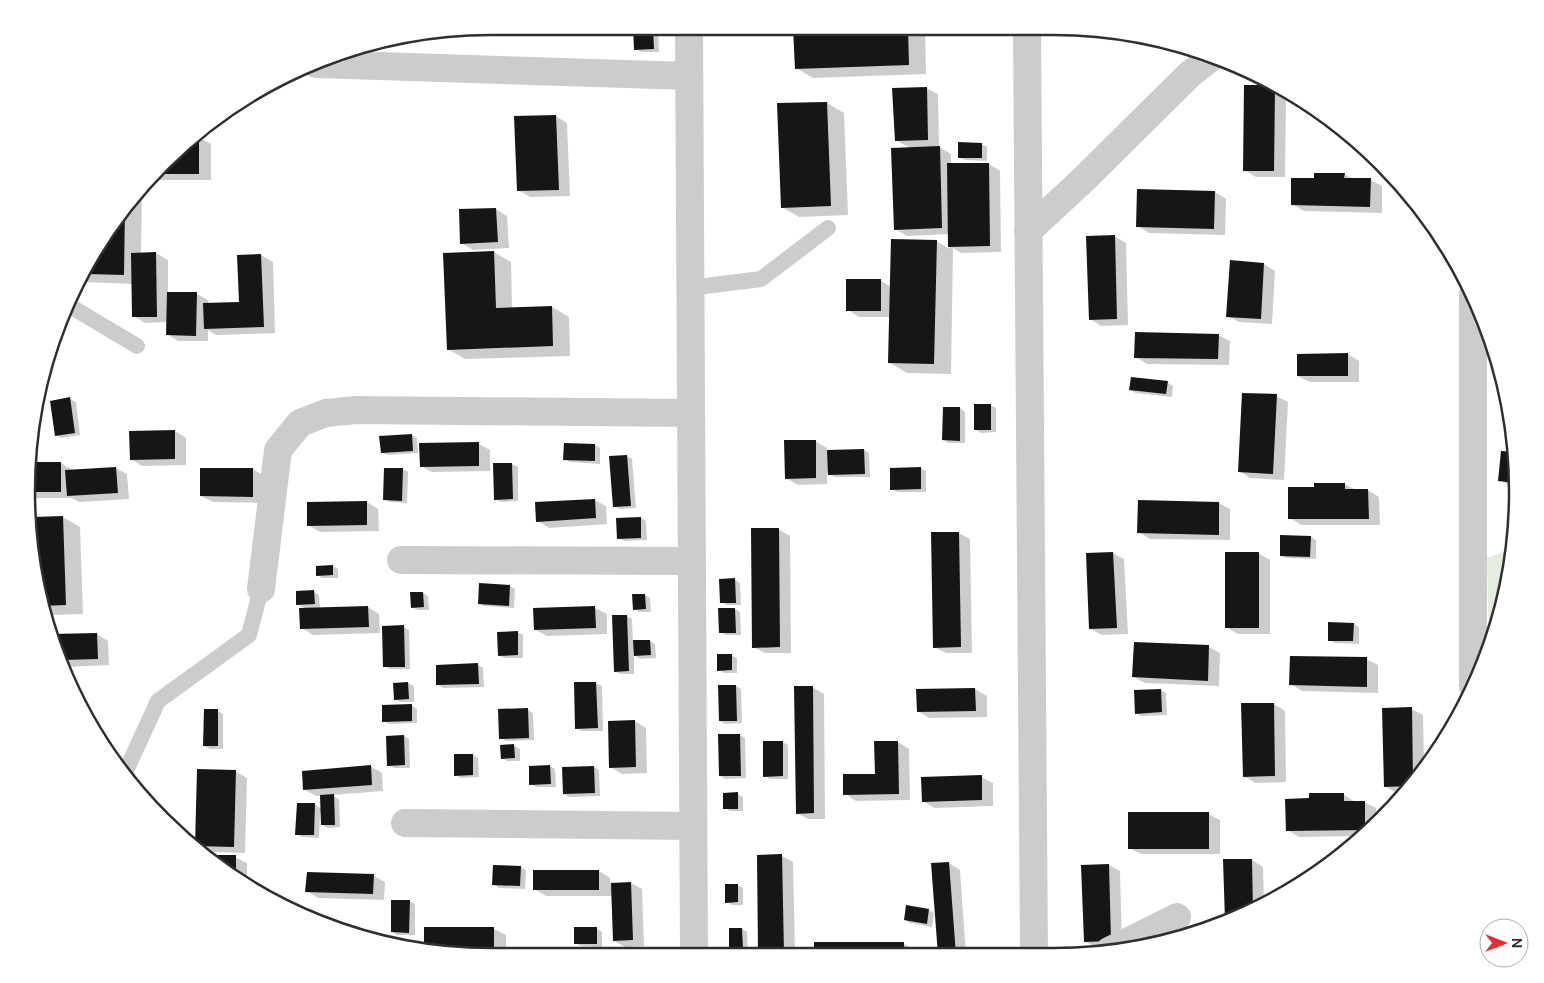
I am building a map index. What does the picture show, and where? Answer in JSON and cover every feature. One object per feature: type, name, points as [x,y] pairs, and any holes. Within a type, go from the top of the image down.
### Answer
[{"type":"street","points":[[688,35],[694,948]]},
{"type":"street","points":[[1027,35],[1034,948]]},
{"type":"street","points":[[1028,231],[1084,179],[1190,74],[1206,62]]},
{"type":"street","points":[[331,64],[688,76]]},
{"type":"street","points":[[1473,315],[1473,668]]},
{"type":"street","points":[[261,589],[278,450],[300,423],[326,413],[356,410],[690,414]]},
{"type":"street","points":[[401,560],[691,561]]},
{"type":"street","points":[[405,823],[693,826]]},
{"type":"street","points":[[1128,941],[1177,917]]},
{"type":"lane","points":[[689,288],[761,279],[828,228]]},
{"type":"lane","points":[[74,308],[138,346]]},
{"type":"lane","points":[[128,767],[158,701],[249,635],[261,589]]},
{"type":"green space","points":[[1505,551],[1500,581],[1488,626],[1487,558]]},
{"type":"building","points":[[633,35],[653,35],[654,49],[634,50]]},
{"type":"building","points":[[793,35],[908,35],[909,65],[795,69]]},
{"type":"building","points":[[1244,85],[1260,85],[1275,93],[1274,171],[1243,171]]},
{"type":"building","points":[[927,87],[928,140],[895,141],[892,88]]},
{"type":"building","points":[[827,102],[831,206],[781,208],[777,103]]},
{"type":"building","points":[[556,115],[559,190],[517,191],[514,116]]},
{"type":"building","points":[[199,141],[199,174],[164,174]]},
{"type":"building","points":[[958,142],[982,143],[982,158],[958,158]]},
{"type":"building","points":[[940,146],[942,228],[894,230],[891,148]]},
{"type":"building","points":[[947,163],[989,163],[990,246],[948,247]]},
{"type":"building","points":[[1314,173],[1345,173],[1344,178],[1371,178],[1370,207],[1291,205],[1291,178],[1314,178]]},
{"type":"building","points":[[1137,189],[1215,191],[1214,229],[1136,227]]},
{"type":"building","points":[[496,208],[498,242],[460,244],[459,209]]},
{"type":"building","points":[[125,220],[124,275],[90,274]]},
{"type":"building","points":[[1115,235],[1117,319],[1089,320],[1086,236]]},
{"type":"building","points":[[891,239],[937,240],[934,364],[888,363]]},
{"type":"building","points":[[494,251],[496,308],[552,306],[553,346],[447,350],[443,253]]},
{"type":"building","points":[[156,252],[157,317],[132,317],[131,253]]},
{"type":"building","points":[[261,254],[264,327],[204,329],[203,303],[239,302],[237,255]]},
{"type":"building","points":[[1230,260],[1264,263],[1261,319],[1226,317]]},
{"type":"building","points":[[846,279],[881,279],[881,311],[846,311]]},
{"type":"building","points":[[167,292],[197,292],[196,336],[166,335]]},
{"type":"building","points":[[1135,332],[1219,334],[1218,359],[1134,358]]},
{"type":"building","points":[[1348,353],[1348,376],[1297,376],[1297,354]]},
{"type":"building","points":[[1131,377],[1168,381],[1166,394],[1129,390]]},
{"type":"building","points":[[1242,393],[1277,394],[1273,474],[1238,472]]},
{"type":"building","points":[[70,397],[75,433],[55,436],[50,401]]},
{"type":"building","points":[[974,404],[991,404],[991,430],[974,430]]},
{"type":"building","points":[[943,407],[960,407],[960,441],[942,440]]},
{"type":"building","points":[[175,430],[175,459],[130,460],[129,431]]},
{"type":"building","points":[[412,434],[413,451],[381,453],[379,436]]},
{"type":"building","points":[[784,440],[816,440],[816,478],[785,479]]},
{"type":"building","points":[[479,442],[479,466],[420,467],[419,443]]},
{"type":"building","points":[[564,443],[595,444],[595,461],[563,460]]},
{"type":"building","points":[[864,449],[865,474],[828,475],[827,450]]},
{"type":"building","points":[[1501,451],[1507,451],[1509,482],[1498,481]]},
{"type":"building","points":[[627,455],[631,506],[613,507],[609,456]]},
{"type":"building","points":[[36,462],[61,462],[61,492],[35,492]]},
{"type":"building","points":[[493,463],[512,463],[513,499],[494,500]]},
{"type":"building","points":[[116,467],[118,493],[67,496],[65,470]]},
{"type":"building","points":[[921,467],[921,489],[890,490],[890,468]]},
{"type":"building","points":[[200,468],[253,468],[253,497],[200,496]]},
{"type":"building","points":[[384,468],[403,468],[402,501],[383,500]]},
{"type":"building","points":[[1314,483],[1345,483],[1345,489],[1368,489],[1369,519],[1288,519],[1288,487],[1314,487]]},
{"type":"building","points":[[595,499],[596,518],[536,522],[535,502]]},
{"type":"building","points":[[1138,500],[1219,502],[1219,535],[1137,533]]},
{"type":"building","points":[[367,501],[367,525],[307,526],[307,502]]},
{"type":"building","points":[[63,516],[66,605],[50,606],[39,551],[36,517]]},
{"type":"building","points":[[641,517],[641,538],[617,539],[616,518]]},
{"type":"building","points":[[751,528],[779,528],[780,647],[752,648]]},
{"type":"building","points":[[931,532],[959,532],[961,647],[933,648]]},
{"type":"building","points":[[1280,535],[1311,536],[1310,557],[1280,556]]},
{"type":"building","points":[[1113,552],[1117,628],[1089,629],[1086,553]]},
{"type":"building","points":[[1225,552],[1259,552],[1259,628],[1225,628]]},
{"type":"building","points":[[333,565],[333,575],[316,576],[316,566]]},
{"type":"building","points":[[735,578],[736,603],[720,603],[719,579]]},
{"type":"building","points":[[479,583],[510,585],[509,606],[478,604]]},
{"type":"building","points":[[314,590],[315,604],[296,605],[296,591]]},
{"type":"building","points":[[410,592],[423,592],[424,607],[411,608]]},
{"type":"building","points":[[632,594],[645,594],[646,609],[633,610]]},
{"type":"building","points":[[368,606],[369,627],[300,629],[299,608]]},
{"type":"building","points":[[595,606],[596,628],[534,630],[533,608]]},
{"type":"building","points":[[718,608],[735,608],[736,633],[719,633]]},
{"type":"building","points":[[612,615],[627,615],[629,671],[614,672]]},
{"type":"building","points":[[1328,622],[1354,623],[1353,641],[1328,641]]},
{"type":"building","points":[[404,625],[405,667],[383,667],[382,626]]},
{"type":"building","points":[[518,631],[518,655],[498,656],[497,632]]},
{"type":"building","points":[[97,633],[98,659],[68,660],[58,634]]},
{"type":"building","points":[[633,640],[650,640],[651,655],[634,656]]},
{"type":"building","points":[[1134,642],[1209,645],[1208,681],[1132,677]]},
{"type":"building","points":[[717,654],[732,654],[732,670],[717,671]]},
{"type":"building","points":[[1290,656],[1367,657],[1367,687],[1289,685]]},
{"type":"building","points":[[478,663],[479,684],[436,685],[436,665]]},
{"type":"building","points":[[408,682],[409,699],[394,700],[393,683]]},
{"type":"building","points":[[574,682],[596,682],[598,728],[575,729]]},
{"type":"building","points":[[718,685],[736,685],[737,721],[719,721]]},
{"type":"building","points":[[794,686],[813,686],[814,813],[796,814]]},
{"type":"building","points":[[975,688],[976,711],[917,712],[916,689]]},
{"type":"building","points":[[1161,689],[1162,712],[1135,714],[1134,690]]},
{"type":"building","points":[[1241,703],[1274,703],[1275,776],[1243,777]]},
{"type":"building","points":[[412,704],[412,721],[382,722],[382,705]]},
{"type":"building","points":[[1412,707],[1413,772],[1401,786],[1384,787],[1382,708]]},
{"type":"building","points":[[528,708],[529,738],[499,739],[498,709]]},
{"type":"building","points":[[204,709],[218,709],[218,746],[203,746]]},
{"type":"building","points":[[635,720],[636,767],[609,768],[608,721]]},
{"type":"building","points":[[718,734],[740,734],[741,776],[719,776]]},
{"type":"building","points":[[404,735],[405,765],[387,766],[386,736]]},
{"type":"building","points":[[763,741],[783,741],[783,776],[763,777]]},
{"type":"building","points":[[874,741],[898,741],[899,794],[843,795],[843,774],[875,774]]},
{"type":"building","points":[[514,744],[515,758],[501,759],[500,745]]},
{"type":"building","points":[[454,754],[473,754],[473,775],[454,776]]},
{"type":"building","points":[[371,765],[372,785],[303,790],[302,771]]},
{"type":"building","points":[[550,765],[551,784],[529,785],[529,766]]},
{"type":"building","points":[[594,766],[595,793],[563,794],[562,767]]},
{"type":"building","points":[[197,769],[236,770],[234,847],[205,846],[195,838]]},
{"type":"building","points":[[982,775],[982,800],[922,802],[921,777]]},
{"type":"building","points":[[738,792],[738,809],[723,809],[723,793]]},
{"type":"building","points":[[1309,793],[1344,793],[1344,801],[1365,801],[1365,824],[1358,830],[1286,831],[1285,799],[1309,798]]},
{"type":"building","points":[[334,794],[335,825],[321,825],[320,795]]},
{"type":"building","points":[[297,803],[315,803],[314,835],[295,835]]},
{"type":"building","points":[[1128,812],[1209,812],[1209,849],[1128,849]]},
{"type":"building","points":[[782,854],[784,948],[758,948],[757,855]]},
{"type":"building","points":[[215,855],[236,855],[236,870]]},
{"type":"building","points":[[1223,859],[1252,859],[1253,902],[1225,914]]},
{"type":"building","points":[[949,862],[955,948],[937,948],[931,863]]},
{"type":"building","points":[[1109,864],[1111,941],[1084,942],[1081,865]]},
{"type":"building","points":[[493,865],[521,866],[520,886],[492,885]]},
{"type":"building","points":[[533,870],[599,870],[599,890],[533,890]]},
{"type":"building","points":[[307,872],[374,874],[373,894],[305,892]]},
{"type":"building","points":[[631,882],[633,940],[613,941],[611,883]]},
{"type":"building","points":[[725,884],[738,884],[738,902],[725,903]]},
{"type":"building","points":[[391,900],[410,900],[409,933],[391,932]]},
{"type":"building","points":[[906,905],[929,909],[927,924],[904,920]]},
{"type":"building","points":[[424,927],[494,927],[494,948],[424,943]]},
{"type":"building","points":[[574,927],[597,927],[597,944],[574,944]]},
{"type":"building","points":[[729,928],[742,928],[743,948],[729,948]]},
{"type":"building","points":[[814,942],[904,942],[904,948],[814,948]]}]
